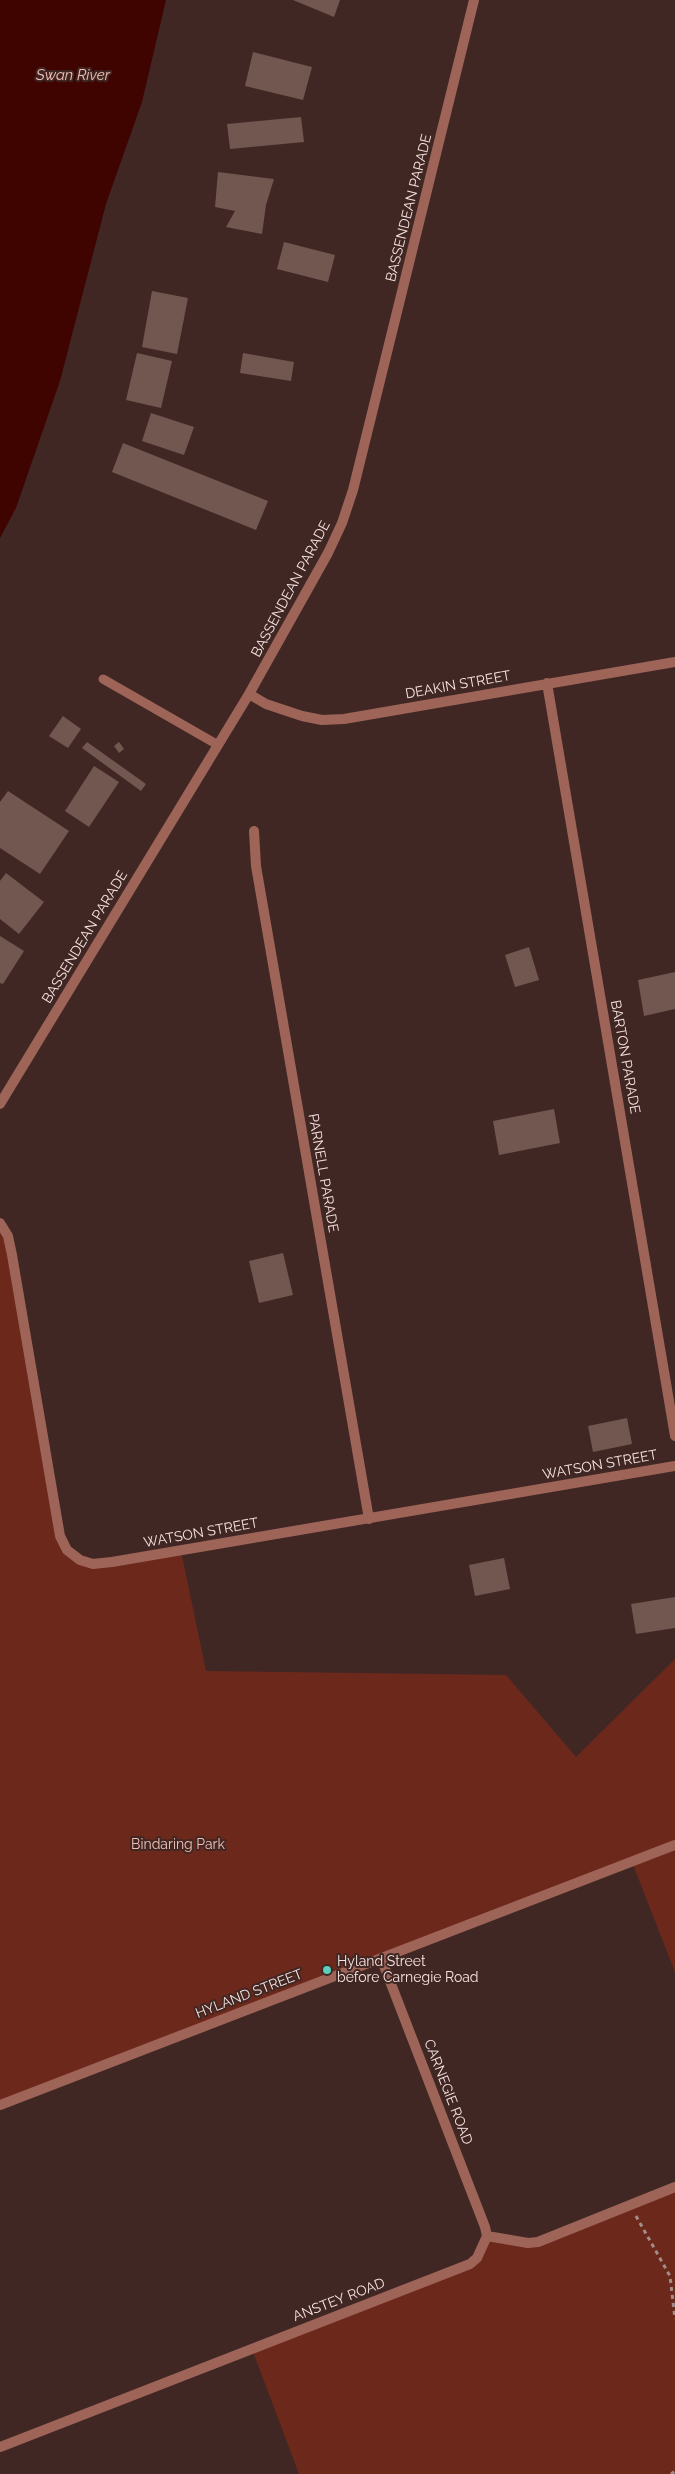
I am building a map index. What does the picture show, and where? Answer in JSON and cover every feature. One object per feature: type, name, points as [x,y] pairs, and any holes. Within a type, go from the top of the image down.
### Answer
[{"type":"street","name":"BASSENDEAN PARADE","points":[[0,1104],[249,694],[328,553],[353,490],[474,0]]},
{"type":"street","name":"DEAKIN STREET","points":[[249,694],[266,704],[302,716],[330,719],[675,662]]},
{"type":"street","name":"BARTON PARADE","points":[[548,684],[675,1436]]},
{"type":"street","name":"PARNELL PARADE","points":[[254,831],[256,866],[369,1518]]},
{"type":"street","name":"WATSON STREET","points":[[0,1223],[8,1236],[12,1255],[60,1536],[67,1550],[80,1560],[93,1564],[112,1562],[675,1466]]},
{"type":"street","name":"HYLAND STREET","points":[[0,2105],[675,1845]]},
{"type":"street","name":"CARNEGIE ROAD","points":[[381,1958],[488,2236]]},
{"type":"street","points":[[488,2236],[528,2243],[538,2242],[675,2187]]},
{"type":"street","name":"ANSTEY ROAD","points":[[0,2447],[470,2264],[482,2251],[488,2236]]},
{"type":"lane","points":[[103,679],[218,745]]},
{"type":"path","points":[[630,2204],[670,2276],[675,2319]]},
{"type":"path","points":[[671,2474],[675,2472]]},
{"type":"green space","name":"Bindaring Park","points":[[0,1223],[3,1225],[60,1536],[80,1560],[181,1551],[206,1671],[506,1675],[576,1757],[675,1659],[675,1972],[632,1862],[0,2105]]},
{"type":"green space","points":[[675,2187],[675,2474],[299,2474],[252,2349],[470,2264],[487,2236],[528,2243]]},
{"type":"water","name":"Swan River","points":[[0,0],[166,0],[142,102],[106,204],[60,381],[16,508],[0,538]]},
{"type":"building","points":[[293,0],[340,0],[334,17]]},
{"type":"building","points":[[253,52],[312,67],[303,100],[245,86]]},
{"type":"building","points":[[301,117],[304,142],[230,149],[227,124]]},
{"type":"building","points":[[218,172],[274,179],[266,205],[262,234],[226,227],[235,211],[215,207]]},
{"type":"building","points":[[284,242],[335,255],[328,282],[277,269]]},
{"type":"building","points":[[152,291],[188,298],[177,354],[142,347]]},
{"type":"building","points":[[137,353],[172,361],[161,408],[126,400]]},
{"type":"building","points":[[243,353],[294,362],[291,381],[240,373]]},
{"type":"building","points":[[151,413],[194,427],[184,455],[142,441]]},
{"type":"building","points":[[123,443],[268,501],[256,530],[112,472]]},
{"type":"building","points":[[63,716],[81,729],[68,748],[49,736]]},
{"type":"building","points":[[87,742],[146,784],[141,791],[82,748]]},
{"type":"building","points":[[119,742],[124,749],[119,753],[114,746]]},
{"type":"building","points":[[94,766],[119,782],[89,827],[65,811]]},
{"type":"building","points":[[8,791],[69,831],[40,874],[0,848],[0,802]]},
{"type":"building","points":[[6,873],[44,902],[19,934],[0,919],[0,881]]},
{"type":"building","points":[[0,936],[24,951],[3,984],[0,983]]},
{"type":"building","points":[[529,947],[539,980],[515,987],[505,955]]},
{"type":"building","points":[[675,972],[675,1009],[644,1016],[638,980]]},
{"type":"building","points":[[554,1109],[560,1143],[499,1155],[493,1121]]},
{"type":"building","points":[[283,1253],[293,1295],[259,1303],[249,1261]]},
{"type":"building","points":[[627,1418],[632,1444],[593,1452],[588,1426]]},
{"type":"building","points":[[504,1558],[510,1589],[475,1596],[469,1565]]},
{"type":"building","points":[[675,1597],[675,1628],[636,1634],[631,1604]]},
{"type":"place","name":"Hyland Street before Carnegie Road","points":[[327,1970]]}]
